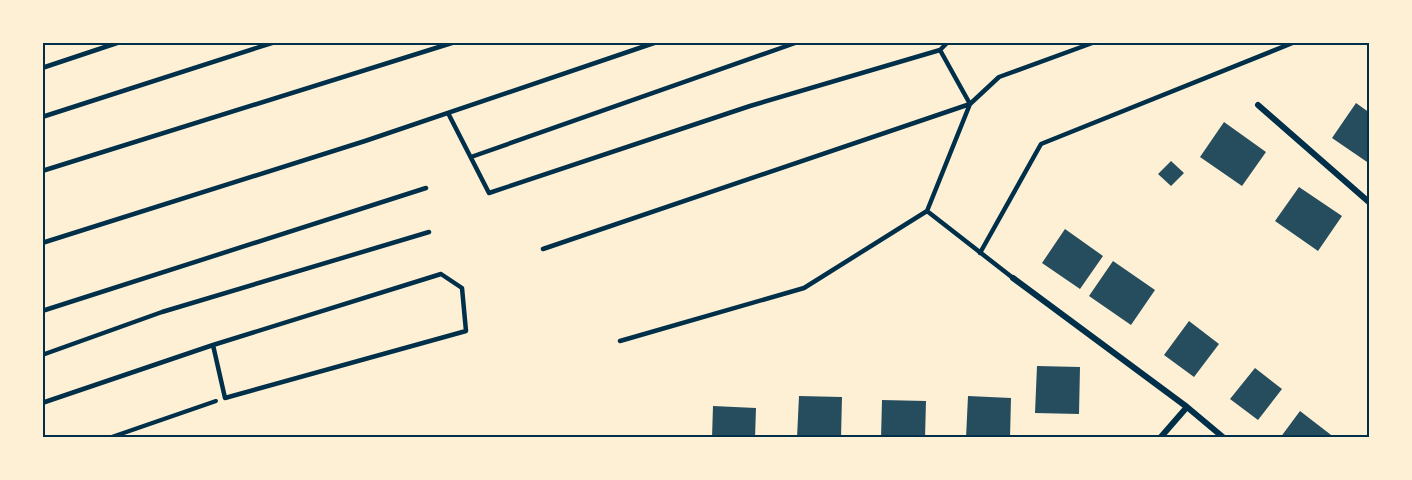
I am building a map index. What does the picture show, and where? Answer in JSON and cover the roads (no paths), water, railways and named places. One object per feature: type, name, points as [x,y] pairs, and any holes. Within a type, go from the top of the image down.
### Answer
[{"type":"street","points":[[1258,105],[1370,203]]},
{"type":"street","points":[[1013,278],[1224,438]]},
{"type":"street","points":[[1160,438],[1186,407]]},
{"type":"lane","points":[[42,68],[120,42]]},
{"type":"lane","points":[[42,117],[275,42]]},
{"type":"lane","points":[[42,171],[455,42]]},
{"type":"lane","points":[[42,243],[448,113],[657,42]]},
{"type":"lane","points":[[471,157],[798,42]]},
{"type":"lane","points":[[448,113],[489,193],[750,106],[939,50],[948,42]]},
{"type":"lane","points":[[543,249],[970,104],[999,77],[1095,42]]},
{"type":"lane","points":[[980,253],[1041,144],[1295,42]]},
{"type":"lane","points":[[939,50],[970,104]]},
{"type":"lane","points":[[620,341],[804,288],[927,210],[970,104]]},
{"type":"lane","points":[[42,311],[426,188]]},
{"type":"lane","points":[[927,210],[1013,278]]},
{"type":"lane","points":[[42,355],[162,312],[429,232]]},
{"type":"lane","points":[[42,403],[213,345],[441,274],[462,288],[466,331],[225,398],[213,345]]}]
